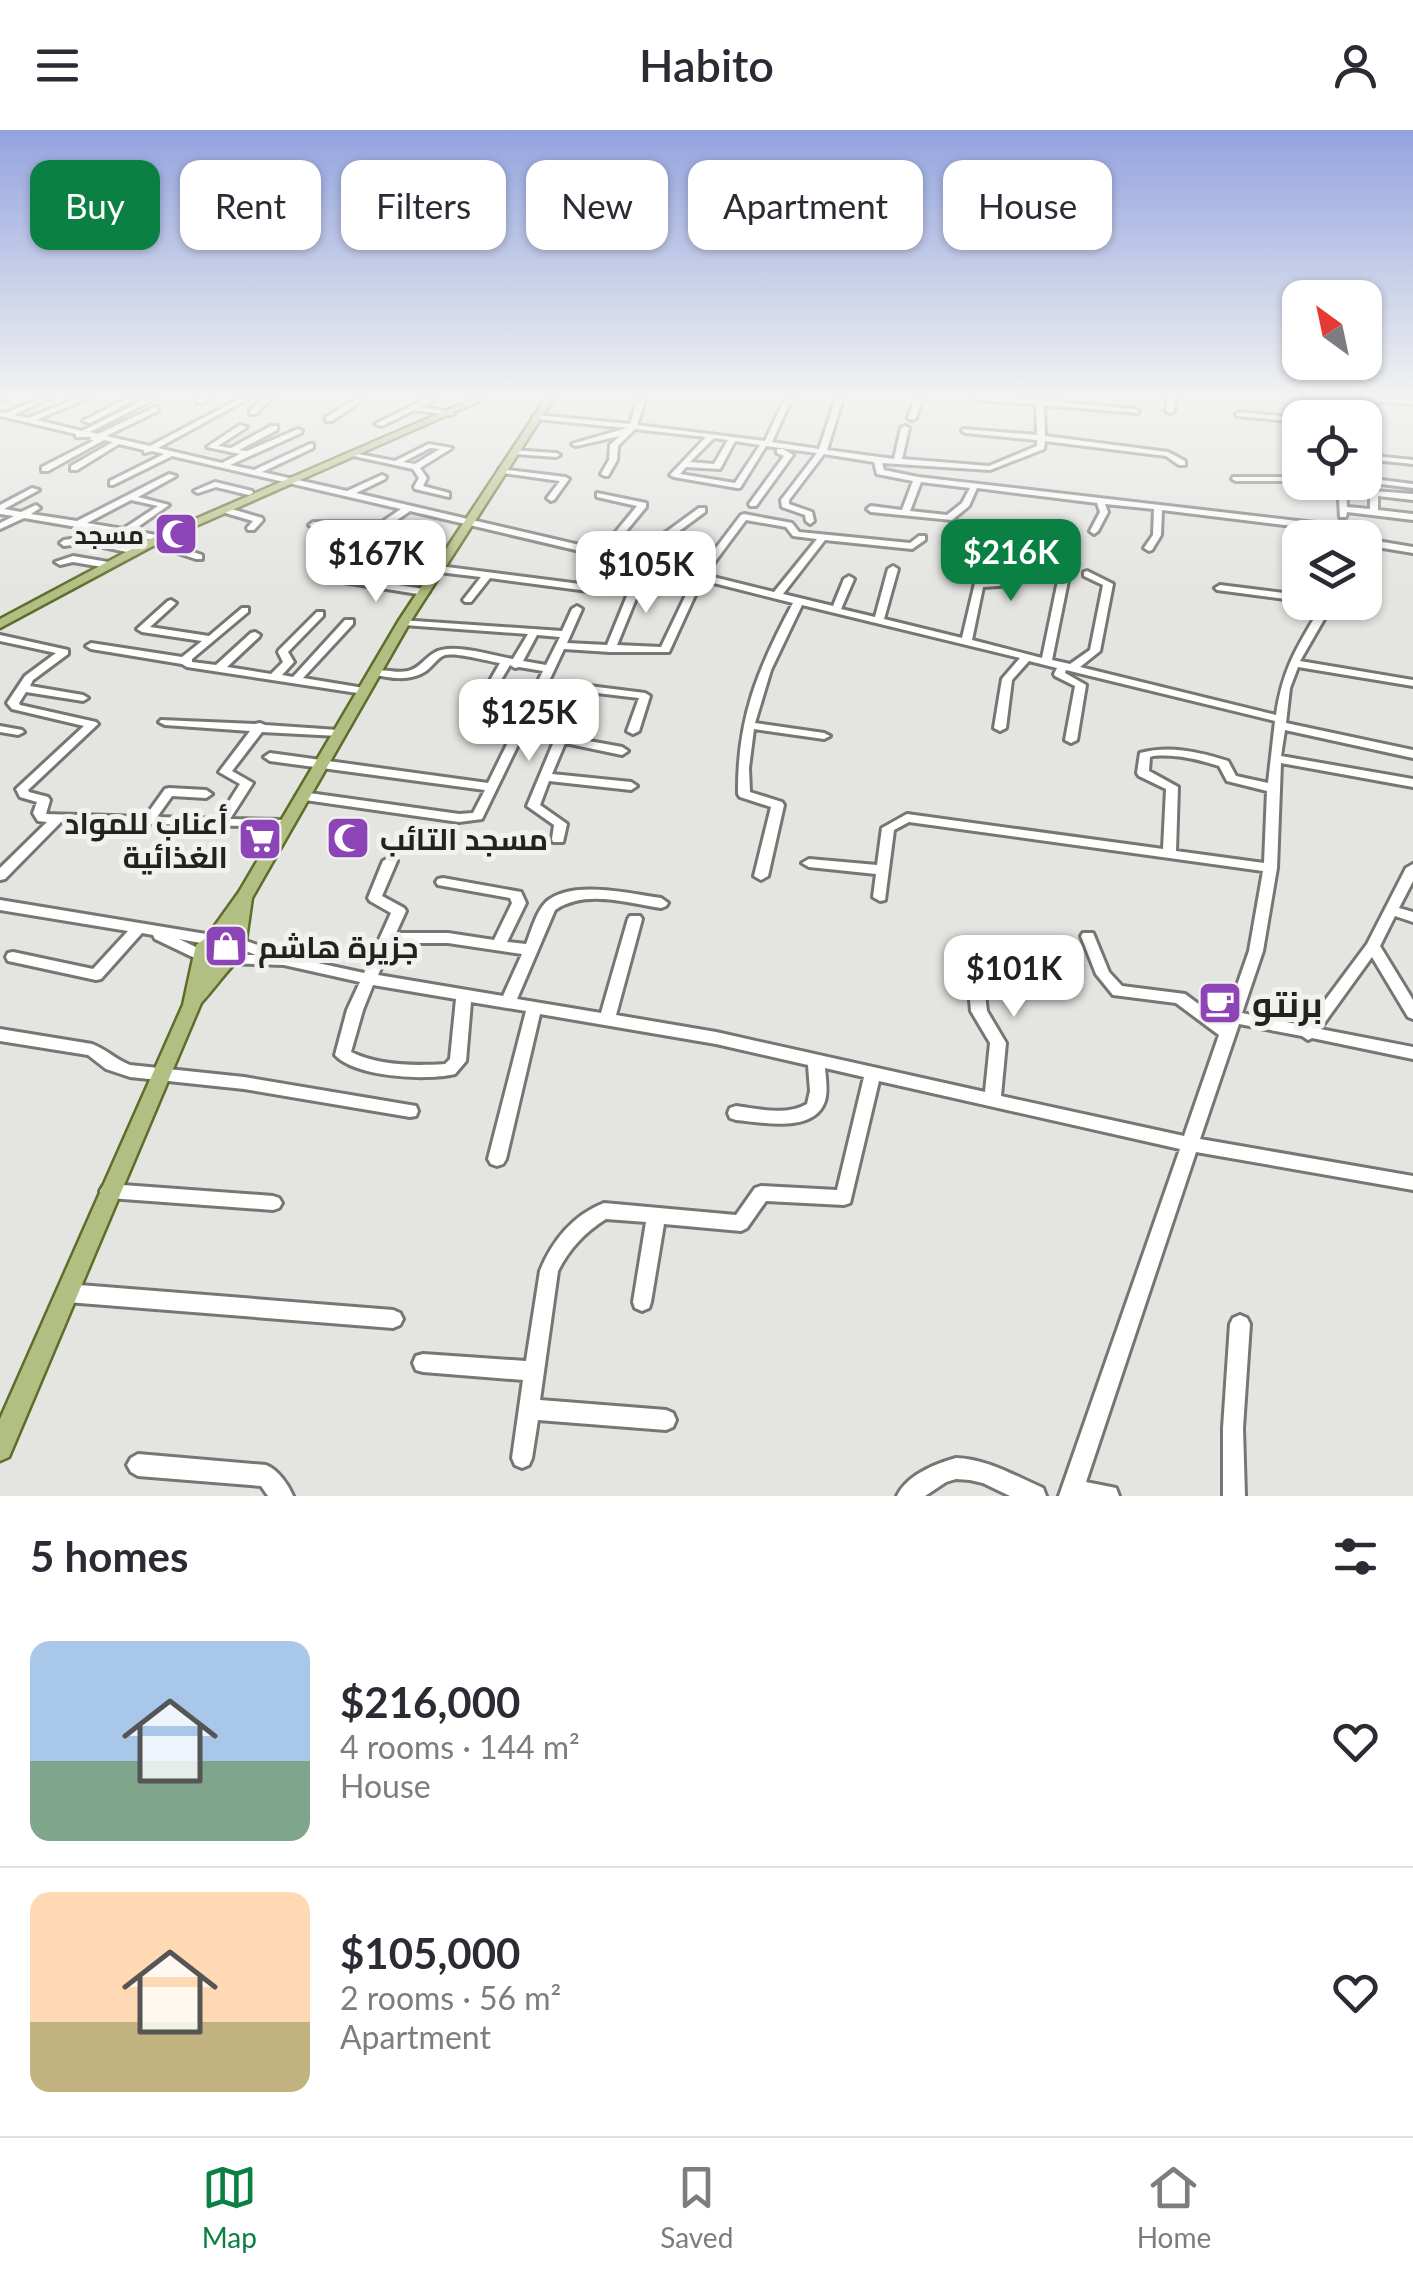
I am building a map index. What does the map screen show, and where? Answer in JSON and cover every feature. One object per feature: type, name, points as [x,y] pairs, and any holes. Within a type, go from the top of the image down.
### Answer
[{"type":"main road","points":[[0,624],[136,550],[336,462]]},
{"type":"main road","points":[[0,1448],[192,1005],[201,957],[246,895],[404,622],[508,462]]},
{"type":"main road","points":[[192,1005],[232,951],[246,895]]},
{"type":"main road","points":[[213,940],[232,951]]},
{"type":"main road","points":[[201,957],[232,951]]},
{"type":"street","points":[[46,469],[58,462]]},
{"type":"street","points":[[74,468],[85,462]]},
{"type":"street","points":[[113,483],[155,462]]},
{"type":"street","points":[[200,462],[603,552],[1413,754]]},
{"type":"street","points":[[221,466],[229,462]]},
{"type":"street","points":[[230,488],[280,462]]},
{"type":"street","points":[[384,462],[416,468],[426,462]]},
{"type":"street","points":[[393,464],[398,462]]},
{"type":"street","points":[[605,474],[613,462]]},
{"type":"street","points":[[685,462],[675,476],[734,486],[752,462]]},
{"type":"street","points":[[683,464],[716,468],[720,462]]},
{"type":"street","points":[[752,504],[784,462]]},
{"type":"street","points":[[810,521],[810,514],[785,505],[785,500],[814,462]]},
{"type":"street","points":[[877,462],[880,472],[918,479],[1282,525]]},
{"type":"street","points":[[898,462],[997,468],[1012,462]]},
{"type":"street","points":[[416,468],[423,478],[418,484],[421,491],[446,496]]},
{"type":"street","points":[[502,471],[564,478],[551,498]]},
{"type":"street","points":[[75,525],[172,476]]},
{"type":"street","points":[[346,495],[382,478]]},
{"type":"street","points":[[1236,479],[1282,478]]},
{"type":"street","points":[[905,514],[918,479]]},
{"type":"street","points":[[1382,482],[1413,486]]},
{"type":"street","points":[[198,491],[215,484],[249,492]]},
{"type":"street","points":[[871,509],[952,517],[966,504],[976,485]]},
{"type":"street","points":[[0,509],[35,490]]},
{"type":"street","points":[[1374,513],[1374,493],[1413,497]]},
{"type":"street","points":[[600,495],[643,506],[603,552]]},
{"type":"street","points":[[123,533],[165,505],[128,498]]},
{"type":"street","points":[[1094,531],[1103,516],[1100,500]]},
{"type":"street","points":[[1343,500],[1343,520]]},
{"type":"street","points":[[1149,548],[1157,535],[1158,507]]},
{"type":"street","points":[[0,526],[36,508]]},
{"type":"street","points":[[0,509],[157,540],[200,558]]},
{"type":"street","points":[[407,509],[382,525],[367,542],[365,554],[439,570],[588,588]]},
{"type":"street","points":[[225,510],[259,520],[251,528]]},
{"type":"street","points":[[634,560],[702,510]]},
{"type":"street","points":[[1343,510],[1413,517]]},
{"type":"street","points":[[404,622],[534,632],[610,650],[665,650],[699,576],[744,517],[789,525],[796,534],[820,539],[912,546],[922,538]]},
{"type":"street","points":[[313,525],[382,525]]},
{"type":"street","points":[[777,595],[820,539]]},
{"type":"street","points":[[64,542],[85,540],[136,550]]},
{"type":"street","points":[[1382,545],[1413,550]]},
{"type":"street","points":[[967,555],[964,574],[982,583],[1009,583],[1012,576],[1023,570],[1026,558]]},
{"type":"street","points":[[60,562],[73,558],[108,565]]},
{"type":"street","points":[[610,650],[634,591],[654,565]]},
{"type":"street","points":[[1046,662],[1066,566]]},
{"type":"street","points":[[879,620],[892,569]]},
{"type":"street","points":[[1071,740],[1081,682],[1059,674],[1095,652],[1108,584],[1087,574]]},
{"type":"street","points":[[468,600],[488,576]]},
{"type":"street","points":[[334,578],[424,592]]},
{"type":"street","points":[[836,610],[850,579]]},
{"type":"street","points":[[966,642],[977,587],[982,583]]},
{"type":"street","points":[[1220,588],[1282,596]]},
{"type":"street","points":[[761,876],[778,805],[744,794],[748,725],[764,664],[799,601]]},
{"type":"street","points":[[171,603],[142,628],[211,639]]},
{"type":"street","points":[[302,796],[468,819],[482,812],[577,608]]},
{"type":"street","points":[[184,661],[245,610]]},
{"type":"street","points":[[274,677],[289,662],[283,652],[320,614]]},
{"type":"street","points":[[1108,1496],[1072,1493],[1256,951],[1270,868],[1279,722],[1293,663],[1318,620]]},
{"type":"street","points":[[296,680],[349,622]]},
{"type":"street","points":[[488,693],[534,632]]},
{"type":"street","points":[[218,669],[254,636]]},
{"type":"street","points":[[0,638],[64,652],[30,678],[13,703],[20,710],[92,724],[22,789],[24,794],[44,800],[39,814],[42,818],[284,824]]},
{"type":"street","points":[[91,646],[364,691]]},
{"type":"street","points":[[375,672],[417,672],[444,652],[549,669]]},
{"type":"street","points":[[1000,728],[1007,679],[1026,658]]},
{"type":"street","points":[[1293,663],[1413,683]]},
{"type":"street","points":[[542,683],[645,696],[634,731]]},
{"type":"street","points":[[558,839],[561,824],[533,806],[561,739],[576,687]]},
{"type":"street","points":[[24,688],[83,698]]},
{"type":"street","points":[[165,722],[338,733]]},
{"type":"street","points":[[748,725],[824,736]]},
{"type":"street","points":[[223,820],[247,783],[225,772],[260,726]]},
{"type":"street","points":[[0,729],[18,732]]},
{"type":"street","points":[[561,739],[622,751]]},
{"type":"street","points":[[1169,852],[1172,787],[1143,773],[1144,754],[1154,751],[1213,761],[1224,764],[1231,778],[1272,788]]},
{"type":"street","points":[[270,756],[492,787]]},
{"type":"street","points":[[1274,758],[1413,783]]},
{"type":"street","points":[[546,777],[632,786]]},
{"type":"street","points":[[150,818],[168,792],[206,794]]},
{"type":"street","points":[[880,897],[888,828],[906,818],[1270,868]]},
{"type":"street","points":[[0,876],[57,820]]},
{"type":"street","points":[[390,861],[375,898],[399,911],[368,979],[344,1052],[352,1062],[449,1070],[458,1061],[464,996]]},
{"type":"street","points":[[809,863],[882,870]]},
{"type":"street","points":[[1308,1034],[1373,946],[1413,868]]},
{"type":"street","points":[[443,882],[516,894],[519,903],[498,946]]},
{"type":"street","points":[[507,1004],[550,907],[567,896],[661,903]]},
{"type":"street","points":[[0,904],[145,932],[213,940]]},
{"type":"street","points":[[1391,910],[1413,917]]},
{"type":"street","points":[[607,1020],[635,919]]},
{"type":"street","points":[[14,957],[96,975],[145,932]]},
{"type":"street","points":[[145,932],[201,957]]},
{"type":"street","points":[[1088,936],[1109,984],[1124,992],[1180,998],[1230,1025],[1413,1053]]},
{"type":"street","points":[[389,938],[436,938],[530,950]]},
{"type":"street","points":[[972,942],[979,1011],[998,1043],[992,1100]]},
{"type":"street","points":[[1373,946],[1413,1013]]},
{"type":"street","points":[[232,951],[816,1060],[1188,1144],[1413,1183]]},
{"type":"street","points":[[497,1159],[534,1008]]},
{"type":"street","points":[[0,1035],[92,1050],[119,1068],[410,1111]]},
{"type":"street","points":[[736,1113],[790,1116],[808,1112],[817,1100],[816,1060]]},
{"type":"street","points":[[522,1458],[553,1260],[598,1213],[741,1223],[760,1193],[844,1198],[873,1073]]},
{"type":"street","points":[[109,1191],[273,1203]]},
{"type":"street","points":[[642,1302],[656,1216]]},
{"type":"street","points":[[67,1293],[392,1319]]},
{"type":"street","points":[[1234,1496],[1233,1428],[1240,1324]]},
{"type":"street","points":[[423,1363],[534,1371]]},
{"type":"street","points":[[529,1408],[666,1420]]},
{"type":"street","points":[[138,1465],[266,1476],[282,1496]]},
{"type":"street","points":[[908,1496],[932,1474],[962,1466],[1035,1496]]},
{"type":"place","name":"مسجد","points":[[176,534]]},
{"type":"place","name":"مسجد التائب","points":[[348,838]]},
{"type":"place","name":"أعناب للمواد الغذائية","points":[[260,839]]},
{"type":"place","name":"جزيرة هاشم","points":[[226,946]]},
{"type":"place","name":"برنتو","points":[[1220,1003]]}]
